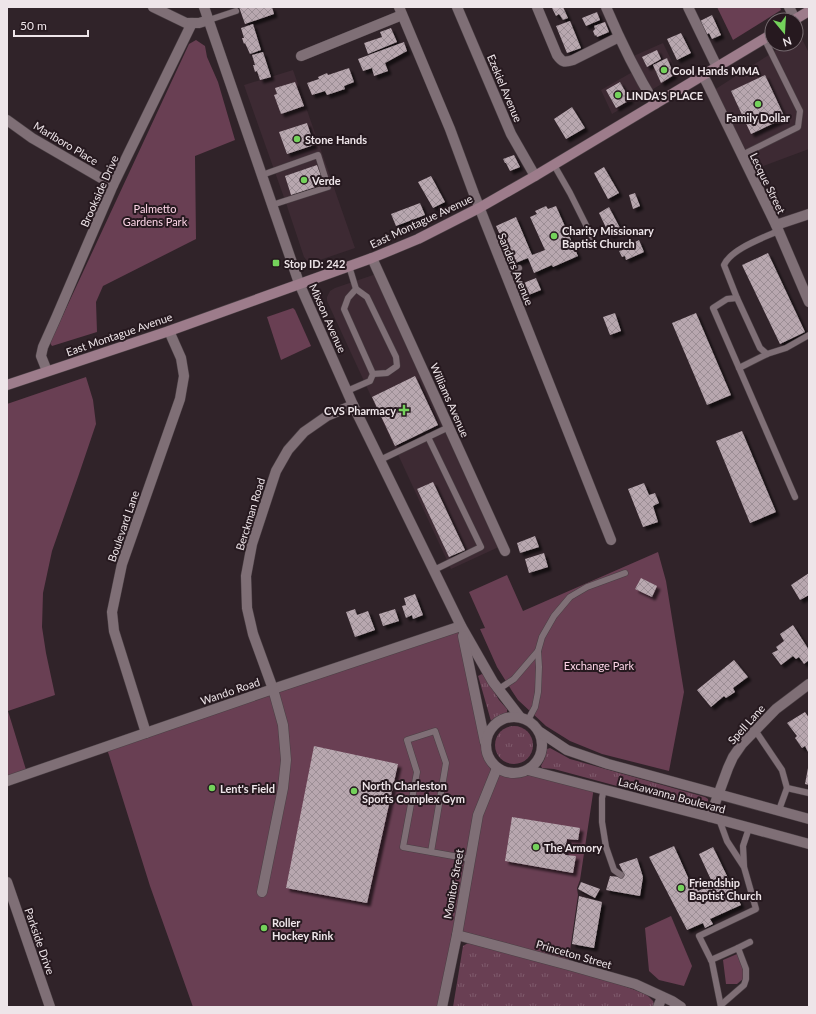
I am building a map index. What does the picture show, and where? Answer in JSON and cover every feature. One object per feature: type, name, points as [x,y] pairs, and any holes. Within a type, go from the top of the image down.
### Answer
[{"type":"main road","name":"East Montague Avenue","points":[[7,385],[169,331],[372,258],[418,238],[479,208],[535,176],[764,38]]},
{"type":"street","points":[[153,7],[183,22],[199,23],[209,20]]},
{"type":"street","name":"Mixson Avenue","points":[[204,7],[299,283],[353,405],[461,626]]},
{"type":"street","name":"Ezekiel Avenue","points":[[457,7],[511,134],[535,176]]},
{"type":"street","points":[[537,7],[557,55],[561,60],[566,62],[619,37]]},
{"type":"street","points":[[606,7],[619,37],[655,104]]},
{"type":"street","points":[[688,7],[717,67]]},
{"type":"street","points":[[301,56],[401,11]]},
{"type":"street","name":"Sanders Avenue","points":[[401,11],[450,129],[479,208],[611,540]]},
{"type":"street","name":"Brookside Drive","points":[[47,372],[41,356],[43,347],[113,185],[192,23]]},
{"type":"street","name":"Lecque Street","points":[[703,76],[777,228],[809,302]]},
{"type":"street","name":"Marlboro Place","points":[[7,120],[32,138],[113,185]]},
{"type":"street","points":[[777,228],[809,214]]},
{"type":"street","name":"Williams Avenue","points":[[372,258],[505,551]]},
{"type":"street","name":"Boulevard Lane","points":[[146,733],[114,630],[112,612],[122,564],[180,399],[184,376],[181,358],[169,331]]},
{"type":"street","name":"Berckman Road","points":[[262,892],[283,788],[286,760],[283,725],[273,689],[253,634],[247,608],[246,576],[252,544],[276,471],[288,450],[304,432],[327,416],[353,405]]},
{"type":"street","points":[[461,626],[498,689],[524,718],[535,725],[540,732],[542,740],[540,757],[528,770],[520,773],[504,771],[497,768],[487,753],[461,626]]},
{"type":"street","name":"Wando Road","points":[[7,781],[461,626]]},
{"type":"street","name":"Spell Lane","points":[[715,818],[719,794],[733,757],[742,744],[776,709],[809,684]]},
{"type":"street","points":[[486,745],[487,736],[490,729],[496,723],[512,716],[524,718]]},
{"type":"street","name":"Lackawanna Boulevard","points":[[540,732],[567,750],[608,764],[809,819]]},
{"type":"street","name":"Monitor Street","points":[[442,1007],[457,935],[478,815],[497,768]]},
{"type":"street","name":"Lackawanna Boulevard","points":[[528,770],[715,818],[809,844]]},
{"type":"street","name":"Parkside Drive","points":[[7,882],[50,1007]]},
{"type":"street","name":"Princeton Street","points":[[457,935],[635,984],[660,1002],[672,1001],[681,1007]]},
{"type":"lane","points":[[209,20],[236,11]]},
{"type":"lane","points":[[742,155],[798,127],[800,111],[775,52]]},
{"type":"lane","points":[[262,175],[318,155],[328,187],[272,205]]},
{"type":"lane","points":[[554,165],[592,237]]},
{"type":"lane","points":[[767,354],[760,348],[737,298],[724,265],[736,251],[777,228]]},
{"type":"lane","points":[[349,266],[356,289],[368,297],[396,357],[398,366],[386,373],[373,374]]},
{"type":"lane","points":[[505,273],[519,268]]},
{"type":"lane","points":[[347,391],[370,381],[373,374],[344,308],[348,298],[356,289]]},
{"type":"lane","points":[[737,298],[727,299],[713,308],[795,497]]},
{"type":"lane","points":[[739,368],[767,354],[786,348],[809,335]]},
{"type":"lane","points":[[380,460],[449,427]]},
{"type":"lane","points":[[428,437],[481,547],[434,570]]},
{"type":"lane","points":[[524,718],[535,707],[538,692],[538,651],[542,637],[554,616],[570,597],[587,587],[626,573]]},
{"type":"lane","points":[[498,689],[514,679],[538,651]]},
{"type":"lane","points":[[431,852],[446,763],[435,730],[407,740],[417,772],[402,847],[470,859]]},
{"type":"lane","points":[[755,730],[782,770],[787,788],[779,810]]},
{"type":"lane","points":[[787,788],[809,793]]},
{"type":"lane","points":[[604,789],[602,798],[602,822],[606,847],[614,870],[621,875]]},
{"type":"lane","points":[[715,818],[727,841],[744,867]]},
{"type":"lane","points":[[721,1006],[711,960],[699,936],[756,909],[744,867],[743,846],[749,828]]},
{"type":"lane","points":[[711,960],[750,942]]},
{"type":"lane","points":[[721,1006],[744,985],[746,979],[746,969],[738,948]]},
{"type":"shaded area","points":[[663,43],[678,74],[612,114],[601,90],[636,70],[629,58]]},
{"type":"shaded area","points":[[804,43],[809,53],[809,149],[750,171],[711,92],[774,52],[804,52]]},
{"type":"shaded area","points":[[293,70],[355,248],[309,263],[304,257],[244,85]]},
{"type":"shaded area","points":[[379,273],[503,545],[451,569],[327,301],[330,291],[335,288]]},
{"type":"green space","points":[[717,7],[780,7],[781,10],[778,12],[764,12],[764,21],[733,40]]},
{"type":"green space","name":"Palmetto Gardens Park","points":[[196,40],[205,46],[207,57],[218,82],[235,140],[195,156],[196,239],[103,286],[96,302],[97,332],[52,346],[50,343],[189,44]]},
{"type":"green space","points":[[293,308],[311,346],[281,360],[267,317]]},
{"type":"green space","points":[[86,377],[93,400],[96,424],[52,551],[43,593],[42,627],[55,695],[8,711],[27,773],[7,781],[7,404]]},
{"type":"green space","name":"Exchange Park","points":[[658,552],[666,581],[684,692],[669,771],[602,754],[570,741],[546,726],[518,700],[497,667],[480,629],[485,628],[469,592],[507,575],[523,611]]},
{"type":"green space","points":[[461,626],[487,753],[495,764],[504,771],[515,773],[528,770],[594,787],[580,880],[577,888],[578,895],[568,965],[457,935],[440,1007],[193,1007],[150,886],[106,747]]},
{"type":"green space","points":[[482,674],[499,700],[507,709],[507,713],[491,721],[478,676]]},
{"type":"green space","points":[[510,726],[518,726],[528,731],[532,738],[532,752],[528,759],[518,764],[510,764],[500,759],[498,756],[495,749],[495,741],[500,731],[503,729]]},
{"type":"green space","points":[[550,748],[570,759],[705,797],[708,799],[708,803],[703,807],[691,806],[554,769],[542,768],[541,766],[547,749]]},
{"type":"green space","points":[[671,916],[692,966],[684,986],[659,980],[649,971],[645,928]]},
{"type":"green space","points":[[468,943],[613,982],[646,994],[653,1001],[655,1006],[453,1007],[463,946]]},
{"type":"green space","points":[[737,954],[744,969],[743,979],[737,984],[726,984],[723,960]]},
{"type":"building","points":[[239,7],[272,7],[274,14],[245,24]]},
{"type":"building","points":[[563,7],[568,18],[563,20],[559,14],[556,16],[552,8]]},
{"type":"building","points":[[597,12],[600,20],[586,26],[582,18]]},
{"type":"building","points":[[712,15],[721,35],[712,39],[709,33],[706,35],[700,21]]},
{"type":"building","points":[[570,21],[581,48],[567,53],[556,26]]},
{"type":"building","points":[[605,22],[609,32],[597,37],[596,35],[595,36],[593,31],[595,29],[594,26]]},
{"type":"building","points":[[253,24],[261,50],[250,54],[245,43],[244,44],[241,28]]},
{"type":"building","points":[[391,28],[397,42],[368,54],[364,43],[382,37],[380,32]]},
{"type":"building","points":[[681,33],[691,53],[677,60],[667,39]]},
{"type":"building","points":[[404,42],[407,51],[385,63],[388,71],[374,76],[372,68],[363,71],[358,59]]},
{"type":"building","points":[[657,50],[661,59],[647,67],[642,57]]},
{"type":"building","points":[[263,52],[271,77],[260,80],[257,71],[255,72],[253,65],[255,65],[252,55]]},
{"type":"building","name":"Cool Hands MMA","points":[[667,58],[674,75],[661,83],[653,65]]},
{"type":"building","points":[[349,68],[354,82],[344,86],[345,89],[327,95],[325,91],[312,95],[307,83],[319,79],[318,77],[327,73],[328,75]]},
{"type":"building","name":"Family Dollar","points":[[765,75],[785,118],[751,134],[731,91]]},
{"type":"building","points":[[295,82],[304,106],[281,114],[274,95],[277,94],[275,88]]},
{"type":"building","name":"LINDA'S PLACE","points":[[620,82],[630,100],[616,108],[606,90]]},
{"type":"building","points":[[572,107],[585,128],[566,139],[554,119]]},
{"type":"building","name":"Stone Hands","points":[[307,123],[314,145],[287,154],[279,132]]},
{"type":"building","points":[[514,155],[520,167],[510,171],[503,159]]},
{"type":"building","name":"Verde","points":[[317,165],[324,184],[291,195],[285,176]]},
{"type":"building","points":[[604,167],[619,193],[608,199],[594,173]]},
{"type":"building","points":[[431,176],[445,202],[433,208],[418,182]]},
{"type":"building","points":[[635,193],[640,206],[633,209],[629,195]]},
{"type":"building","points":[[420,203],[425,215],[396,226],[391,214]]},
{"type":"building","name":"Charity Missionary Baptist Church","points":[[546,206],[548,209],[556,206],[578,256],[553,267],[552,265],[534,273],[528,258],[513,264],[496,226],[516,217],[532,255],[545,250],[530,217],[537,214],[535,211]]},
{"type":"building","points":[[609,207],[621,230],[610,236],[599,213]]},
{"type":"building","points":[[639,240],[644,252],[626,260],[625,256],[622,257],[619,251],[626,249],[625,247]]},
{"type":"building","points":[[768,253],[805,332],[780,344],[742,265]]},
{"type":"building","points":[[536,278],[541,290],[526,296],[521,284]]},
{"type":"building","points":[[615,313],[621,331],[610,335],[603,317]]},
{"type":"building","points":[[696,313],[731,395],[707,405],[672,323]]},
{"type":"building","name":"CVS Pharmacy","points":[[415,376],[438,425],[395,446],[372,397]]},
{"type":"building","points":[[742,431],[776,512],[750,523],[716,441]]},
{"type":"building","points":[[433,482],[465,550],[449,557],[417,489]]},
{"type":"building","points":[[644,483],[649,495],[655,493],[659,503],[653,506],[658,522],[643,527],[628,489]]},
{"type":"building","points":[[535,536],[539,547],[520,553],[517,543]]},
{"type":"building","points":[[544,553],[548,567],[529,573],[525,559]]},
{"type":"building","points":[[809,573],[809,595],[800,600],[791,585]]},
{"type":"building","points":[[641,578],[657,586],[652,597],[635,589]]},
{"type":"building","points":[[415,594],[423,615],[413,619],[412,615],[406,618],[402,606],[406,605],[404,598]]},
{"type":"building","points":[[355,609],[357,615],[368,611],[375,630],[355,637],[346,612]]},
{"type":"building","points":[[395,609],[399,621],[383,626],[379,614]]},
{"type":"building","points":[[793,625],[809,650],[809,660],[804,664],[799,657],[796,659],[793,656],[781,665],[772,653],[778,650],[776,647],[784,641],[780,634]]},
{"type":"building","points":[[734,660],[748,677],[733,688],[735,692],[726,698],[724,696],[711,707],[697,690]]},
{"type":"building","points":[[805,712],[809,718],[809,754],[805,746],[802,748],[795,738],[797,736],[787,723]]},
{"type":"building","points":[[314,746],[398,764],[367,903],[286,888]]},
{"type":"building","points":[[809,768],[809,785],[805,784]]},
{"type":"building","name":"The Armory","points":[[512,817],[580,828],[578,840],[567,839],[565,855],[576,856],[573,873],[505,861]]},
{"type":"building","name":"Friendship Baptist Church","points":[[674,846],[690,882],[693,881],[698,891],[713,884],[699,854],[713,847],[741,905],[710,919],[713,924],[705,928],[703,923],[687,930],[649,857]]},
{"type":"building","points":[[637,858],[643,877],[640,896],[606,890],[610,876],[620,877],[623,872],[619,864]]},
{"type":"building","points":[[581,882],[600,889],[595,898],[578,889]]},
{"type":"building","points":[[579,896],[602,902],[594,948],[572,944]]},
{"type":"place","name":"Cool Hands MMA","points":[[664,70]]},
{"type":"place","name":"LINDA'S PLACE","points":[[618,95]]},
{"type":"place","name":"Family Dollar","points":[[758,104]]},
{"type":"place","name":"Stone Hands","points":[[297,139]]},
{"type":"place","name":"Verde","points":[[304,180]]},
{"type":"place","name":"Charity Missionary Baptist Church","points":[[554,236]]},
{"type":"place","name":"Stop ID: 242","points":[[276,263]]},
{"type":"place","name":"CVS Pharmacy","points":[[404,410]]},
{"type":"place","name":"Lent's Field","points":[[212,788]]},
{"type":"place","name":"North Charleston Sports Complex Gym","points":[[354,791]]},
{"type":"place","name":"The Armory","points":[[536,847]]},
{"type":"place","name":"Friendship Baptist Church","points":[[681,888]]},
{"type":"place","name":"Roller Hockey Rink","points":[[264,928]]}]
